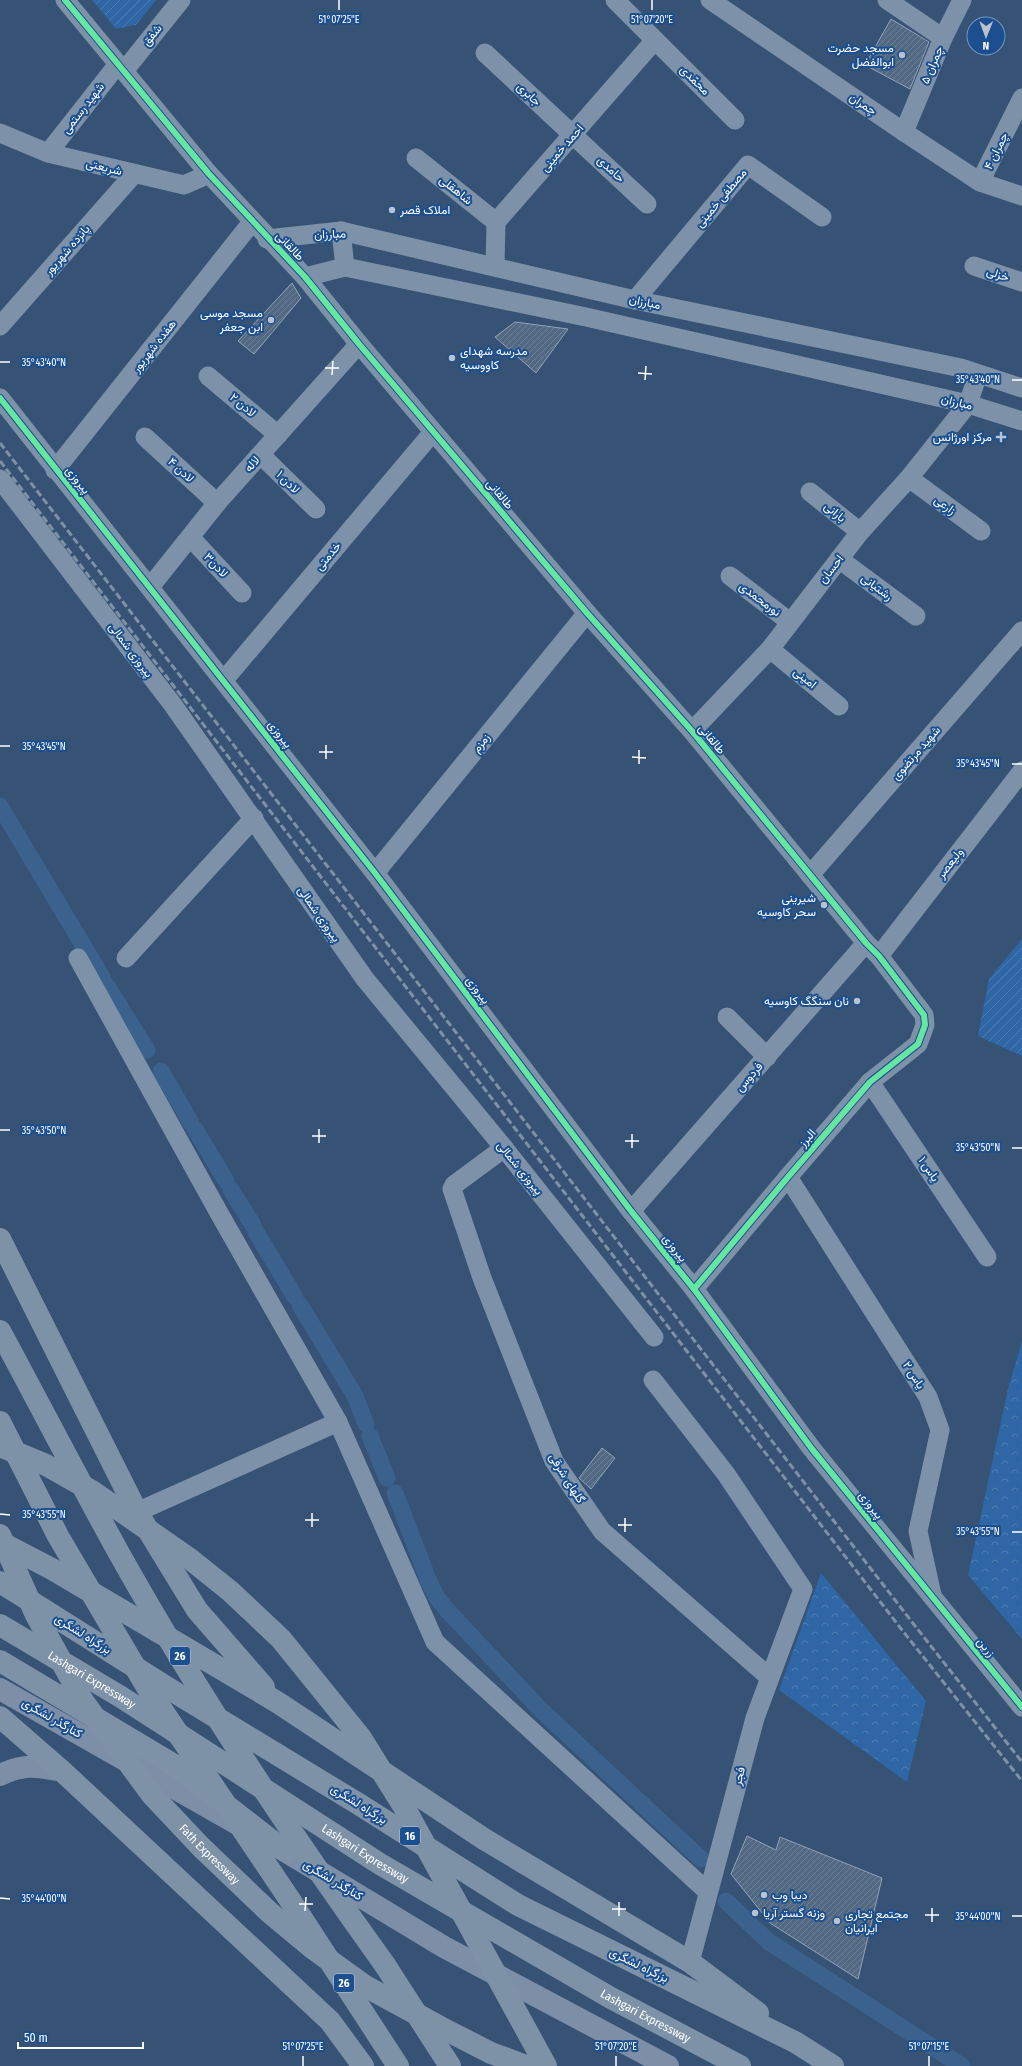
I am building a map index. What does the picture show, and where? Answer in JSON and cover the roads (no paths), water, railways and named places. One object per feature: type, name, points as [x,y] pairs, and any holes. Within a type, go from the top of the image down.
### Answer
[{"type":"highway","points":[[0,1239],[138,1512],[197,1610],[277,1702]]},
{"type":"highway","name":"26","points":[[0,1331],[120,1555],[197,1685],[325,1881],[385,1965],[450,2066]]},
{"type":"highway","name":"26","points":[[0,1422],[58,1536],[148,1689],[290,1900],[398,2066]]},
{"type":"highway","points":[[0,1446],[46,1465],[92,1491],[190,1559],[225,1586],[281,1639],[361,1738],[407,1812],[546,2066]]},
{"type":"highway","name":"Fath Expressway","points":[[0,1536],[36,1615],[83,1701],[152,1795],[201,1847],[269,1912],[311,1947],[365,1986],[491,2053],[526,2066]]},
{"type":"highway","points":[[0,1542],[52,1569],[277,1702],[484,1839],[690,1962],[795,2042]]},
{"type":"highway","name":"بزرگراه لشگری","points":[[0,1582],[176,1693],[357,1803],[518,1905],[795,2042],[833,2066]]},
{"type":"highway","name":"Lashgari Expressway","points":[[0,1625],[121,1697],[380,1864],[611,1998],[740,2066]]},
{"type":"highway","points":[[0,1660],[174,1765],[285,1851]]},
{"type":"highway","points":[[0,1717],[62,1771],[330,2021],[363,2066]]},
{"type":"main road","name":"کنارگذر لشگری","points":[[0,1689],[285,1851],[444,1947],[668,2066]]},
{"type":"main road","points":[[0,1775],[17,1767],[38,1766],[62,1771]]},
{"type":"street","name":"طالقانی","points":[[65,0],[209,174],[252,222],[305,277],[358,344],[587,613],[692,731],[916,1004]]},
{"type":"street","name":"شفق","points":[[121,67],[181,0]]},
{"type":"street","name":"محمّدی","points":[[615,0],[735,120]]},
{"type":"street","name":"چمران","points":[[710,0],[980,182],[1022,196]]},
{"type":"street","points":[[888,0],[943,38]]},
{"type":"street","name":"چمران ۵","points":[[904,132],[943,38],[962,0]]},
{"type":"street","name":"احمد خمینی","points":[[496,222],[574,135],[655,40]]},
{"type":"street","name":"جابری","points":[[485,53],[574,135]]},
{"type":"street","name":"شهید رستمی","points":[[48,153],[121,67]]},
{"type":"street","name":"چمران ۴","points":[[980,182],[1022,98]]},
{"type":"street","name":"شریعتی","points":[[0,133],[48,153],[184,185],[209,174]]},
{"type":"street","name":"حامدی","points":[[574,135],[647,204]]},
{"type":"street","name":"شاهقلی","points":[[416,158],[496,222]]},
{"type":"street","name":"مصطفی خمینی","points":[[635,300],[748,165],[822,217]]},
{"type":"street","name":"پانزده شهریور","points":[[0,326],[134,174]]},
{"type":"street","name":"هفده شهریور","points":[[55,470],[252,222]]},
{"type":"street","points":[[495,266],[496,222]]},
{"type":"street","points":[[341,231],[346,267]]},
{"type":"street","name":"مبارزان","points":[[268,239],[341,231],[635,300],[953,367],[1022,388]]},
{"type":"street","name":"خزلی","points":[[974,266],[1022,282]]},
{"type":"street","name":"مبارزان","points":[[305,277],[346,267],[586,318],[968,404],[1022,421]]},
{"type":"street","name":"لاله","points":[[150,588],[217,504],[358,344]]},
{"type":"street","points":[[968,404],[978,374]]},
{"type":"street","name":"لادن ۲","points":[[208,376],[278,435]]},
{"type":"street","name":"پیروزی","points":[[0,398],[55,470],[224,680],[375,873],[631,1211],[694,1289],[812,1449],[933,1600]]},
{"type":"street","name":"احسان","points":[[692,731],[770,650],[860,532],[909,478],[968,404]]},
{"type":"street","name":"خدمتی","points":[[224,680],[433,432]]},
{"type":"street","name":"لادن ۴","points":[[145,437],[217,504]]},
{"type":"street","name":"لادن ۱","points":[[261,455],[316,509]]},
{"type":"street","name":"زارعی","points":[[909,478],[981,531]]},
{"type":"street","name":"پیروزی شمالی","points":[[0,479],[173,705],[254,818],[365,979],[504,1148],[654,1337]]},
{"type":"street","name":"بارانی","points":[[810,492],[860,532]]},
{"type":"street","name":"لادن۳","points":[[191,538],[242,593]]},
{"type":"street","name":"رشتیانی","points":[[839,559],[916,616]]},
{"type":"street","name":"نورمحمدی","points":[[730,576],[790,622]]},
{"type":"street","name":"زمزم","points":[[375,873],[587,613]]},
{"type":"street","name":"شهید مرتضوی","points":[[810,875],[1022,631]]},
{"type":"street","name":"امینی","points":[[770,650],[839,706]]},
{"type":"street","name":"ولیعصر","points":[[872,949],[1022,771]]},
{"type":"street","points":[[126,958],[254,818]]},
{"type":"street","name":"فردوس","points":[[631,1211],[768,1057],[872,949]]},
{"type":"street","points":[[78,958],[219,1213],[338,1422],[435,1642],[708,1892]]},
{"type":"street","name":"البرز","points":[[694,1289],[870,1082],[918,1044],[925,1026],[924,1015],[916,1004]]},
{"type":"street","points":[[727,1017],[768,1057]]},
{"type":"street","name":"یاس ۱","points":[[870,1082],[987,1257]]},
{"type":"street","name":"گلهای شرقی","points":[[504,1148],[454,1185],[453,1192],[482,1278],[554,1461],[602,1531],[769,1677]]},
{"type":"street","name":"یاس ۲","points":[[788,1177],[928,1397],[940,1430],[918,1531],[933,1600]]},
{"type":"street","name":"فجر","points":[[653,1380],[726,1474],[801,1584],[802,1594],[769,1677],[755,1718],[690,1962]]},
{"type":"street","points":[[138,1512],[338,1422]]},
{"type":"street","name":"زرین","points":[[933,1600],[1022,1707]]},
{"type":"waterway","points":[[0,806],[102,977]]},
{"type":"waterway","points":[[107,986],[147,1050]]},
{"type":"waterway","points":[[161,1071],[191,1123]]},
{"type":"waterway","points":[[195,1129],[226,1181]]},
{"type":"waterway","points":[[231,1190],[253,1225]]},
{"type":"waterway","points":[[256,1232],[295,1297]]},
{"type":"waterway","points":[[300,1305],[355,1396],[366,1424]]},
{"type":"waterway","points":[[370,1436],[387,1478]]},
{"type":"waterway","points":[[395,1493],[425,1571]]},
{"type":"waterway","points":[[427,1577],[436,1596],[446,1609],[541,1710],[701,1859]]},
{"type":"waterway","points":[[726,1901],[769,1942],[962,2066]]},
{"type":"railway","points":[[0,443],[912,1622],[1022,1762]]},
{"type":"railway","points":[[0,461],[902,1630],[1022,1781]]},
{"type":"place","name":"مسجد حضرت ابوالفضل","points":[[902,55]]},
{"type":"place","name":"املاک قصر","points":[[392,210]]},
{"type":"place","name":"مسجد موسی ابن جعفر","points":[[271,320]]},
{"type":"place","name":"مدرسه شهدای کاووسیه","points":[[452,358]]},
{"type":"place","name":"مرکز اورژانس","points":[[1001,437]]},
{"type":"place","name":"شیرینی سحر کاوسیه","points":[[824,905]]},
{"type":"place","name":"نان سنگگ کاوسیه","points":[[857,1001]]},
{"type":"place","name":"دیبا وب","points":[[764,1895]]},
{"type":"place","name":"وزنه گستر آریا","points":[[755,1913]]},
{"type":"place","name":"مجتمع تجاری ایرانیان","points":[[837,1921]]}]
